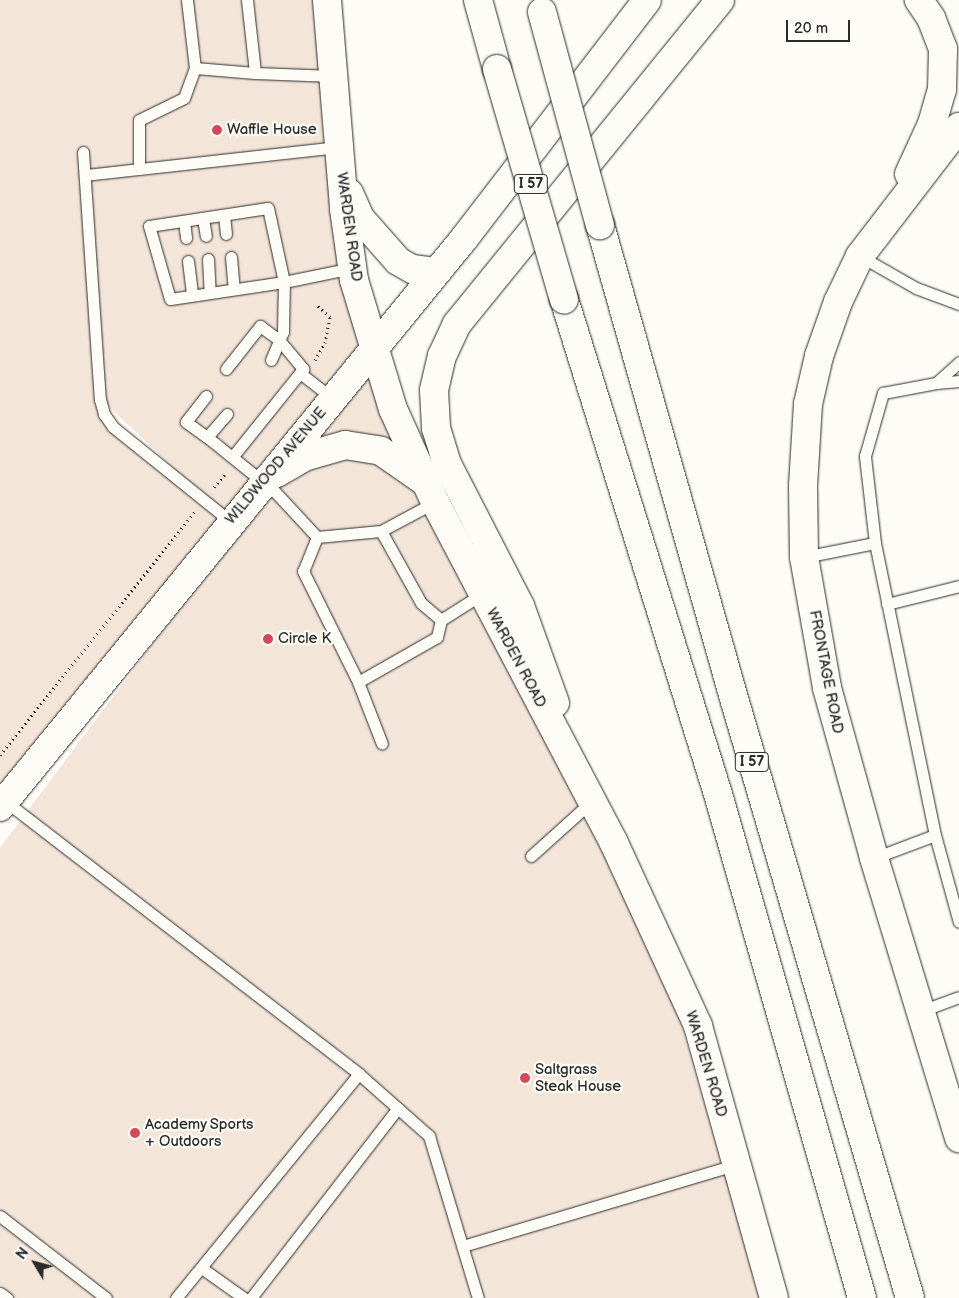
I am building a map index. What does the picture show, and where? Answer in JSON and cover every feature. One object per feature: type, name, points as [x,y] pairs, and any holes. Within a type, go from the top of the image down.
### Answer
[{"type":"main road","name":"WARDEN ROAD","points":[[327,0],[339,147],[352,268],[393,409],[430,492],[650,916],[698,1026],[735,1165],[774,1298]]},
{"type":"main road","name":"I 57","points":[[478,0],[564,299],[718,794],[862,1298]]},
{"type":"main road","name":"WILDWOOD AVENUE","points":[[2,804],[230,522],[436,272],[647,0]]},
{"type":"main road","points":[[592,801],[520,606],[447,464],[436,428],[434,390],[442,356],[457,324],[720,0]]},
{"type":"main road","points":[[893,209],[932,124],[942,90],[943,49],[931,18],[919,0]]},
{"type":"main road","name":"I 57","points":[[541,6],[600,225],[733,695],[910,1298]]},
{"type":"main road","points":[[893,209],[959,127]]},
{"type":"main road","points":[[342,178],[360,218],[398,261],[412,269],[436,272]]},
{"type":"main road","name":"FRONTAGE ROAD","points":[[893,209],[860,256],[828,329],[808,404],[803,486],[804,557],[827,688],[874,858],[959,1138]]},
{"type":"main road","points":[[264,481],[307,456],[345,445],[381,452],[430,492]]},
{"type":"lane","points":[[139,169],[139,120],[184,98],[195,68],[187,0]]},
{"type":"lane","points":[[247,0],[255,74]]},
{"type":"lane","points":[[195,68],[255,74],[333,76]]},
{"type":"lane","points":[[85,175],[339,147]]},
{"type":"lane","points":[[83,152],[100,399],[104,414],[113,427],[230,522]]},
{"type":"lane","points":[[271,360],[283,332],[284,282],[268,208],[149,226],[170,299],[284,282],[352,268]]},
{"type":"lane","points":[[224,215],[226,234]]},
{"type":"lane","points":[[203,218],[206,236]]},
{"type":"lane","points":[[184,221],[186,238]]},
{"type":"lane","points":[[860,256],[916,288],[959,304]]},
{"type":"lane","points":[[231,257],[234,290]]},
{"type":"lane","points":[[208,259],[210,293]]},
{"type":"lane","points":[[188,262],[192,295]]},
{"type":"lane","points":[[226,369],[260,326],[279,340],[303,369],[302,375],[235,457]]},
{"type":"lane","points":[[936,383],[959,362]]},
{"type":"lane","points":[[302,375],[332,398]]},
{"type":"lane","points":[[959,382],[936,383],[883,393],[865,456],[875,543],[887,604],[935,834],[959,922]]},
{"type":"lane","points":[[206,396],[186,422],[235,457],[264,481],[317,537]]},
{"type":"lane","points":[[207,437],[227,414]]},
{"type":"lane","points":[[317,537],[381,531],[430,492]]},
{"type":"lane","points":[[381,531],[421,603],[441,620]]},
{"type":"lane","points":[[317,537],[303,571],[358,682],[382,744]]},
{"type":"lane","points":[[804,557],[875,543]]},
{"type":"lane","points":[[887,604],[959,586]]},
{"type":"lane","points":[[358,682],[437,637],[441,620],[482,594]]},
{"type":"lane","points":[[531,856],[592,801]]},
{"type":"lane","points":[[2,804],[359,1074],[429,1136],[478,1298]]},
{"type":"lane","points":[[874,858],[935,834]]},
{"type":"lane","points":[[921,1011],[959,997]]},
{"type":"lane","points":[[176,1298],[203,1269],[359,1074]]},
{"type":"lane","points":[[251,1298],[398,1108]]},
{"type":"lane","points":[[463,1246],[735,1165]]},
{"type":"lane","points":[[0,1216],[106,1298]]},
{"type":"lane","points":[[203,1269],[244,1298]]},
{"type":"lane","points":[[0,1293],[7,1298]]},
{"type":"path","points":[[302,375],[325,343],[330,317],[316,304]]},
{"type":"path","points":[[0,755],[204,501],[235,457]]},
{"type":"shaded area","points":[[0,0],[327,0],[375,347],[650,916],[761,1298],[0,1298],[0,848],[366,358],[0,807]],"holes":[[[104,402],[219,511],[104,414]]]},
{"type":"place","name":"Waffle House","points":[[217,130]]},
{"type":"place","name":"Circle K","points":[[268,639]]},
{"type":"place","name":"Saltgrass Steak House","points":[[525,1078]]},
{"type":"place","name":"Academy Sports + Outdoors","points":[[135,1133]]}]
